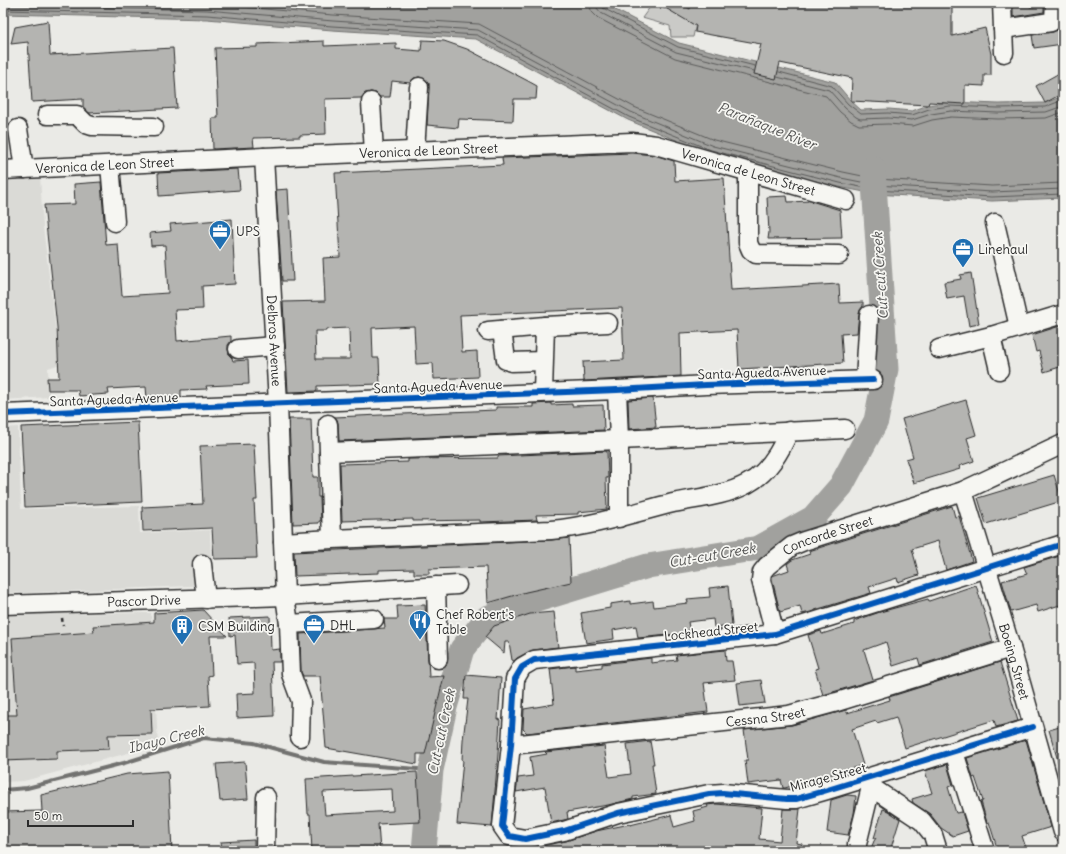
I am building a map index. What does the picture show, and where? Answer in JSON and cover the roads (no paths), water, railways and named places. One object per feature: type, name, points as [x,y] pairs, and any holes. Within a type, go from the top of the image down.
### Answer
[{"type":"street","points":[[1002,3],[1004,52]]},
{"type":"street","points":[[1003,29],[1051,22],[1054,18],[1055,3]]},
{"type":"street","points":[[415,151],[419,87]]},
{"type":"street","points":[[370,102],[374,153]]},
{"type":"street","points":[[47,115],[77,115],[86,124],[92,126],[154,127]]},
{"type":"street","points":[[13,136],[24,169]]},
{"type":"street","name":"Veronica de Leon Street","points":[[3,170],[264,157],[632,142],[656,145],[748,173],[846,200]]},
{"type":"street","name":"Delbros Avenue","points":[[264,157],[278,403],[285,596],[289,624],[291,674],[301,701],[300,737]]},
{"type":"street","points":[[110,165],[114,222]]},
{"type":"street","points":[[748,173],[748,243],[751,250],[756,254],[839,255]]},
{"type":"street","points":[[995,223],[1019,327]]},
{"type":"street","points":[[939,349],[991,336],[1063,314]]},
{"type":"street","name":"Santa Agueda Avenue","points":[[3,414],[617,390],[706,385],[869,380],[869,315]]},
{"type":"street","points":[[543,361],[511,362],[506,360],[495,330],[608,323]]},
{"type":"street","points":[[543,392],[545,326]]},
{"type":"street","points":[[991,336],[998,370]]},
{"type":"street","points":[[238,349],[275,346]]},
{"type":"street","points":[[617,390],[619,440],[619,518]]},
{"type":"street","points":[[328,424],[332,539]]},
{"type":"street","points":[[329,452],[845,429]]},
{"type":"street","points":[[283,542],[551,530],[570,528],[619,518],[732,491],[747,484],[772,464],[783,446],[789,431]]},
{"type":"street","points":[[962,491],[1063,444]]},
{"type":"street","name":"Boeing Street","points":[[962,491],[1011,648],[1063,832]]},
{"type":"street","name":"Concorde Street","points":[[775,634],[761,580],[762,572],[767,566],[792,546],[817,536],[962,491]]},
{"type":"street","name":"Lockhead Street","points":[[509,836],[502,826],[511,745],[515,679],[522,667],[534,660],[775,634],[1063,544]]},
{"type":"street","points":[[202,564],[206,599]]},
{"type":"street","name":"Pascor Drive","points":[[3,605],[285,596],[457,585]]},
{"type":"street","points":[[436,586],[438,659]]},
{"type":"street","points":[[289,624],[374,619]]},
{"type":"street","name":"Cessna Street","points":[[511,745],[789,715],[825,706],[1011,648]]},
{"type":"street","name":"Mirage Street","points":[[509,836],[525,839],[564,831],[626,812],[709,794],[723,793],[796,799],[867,783],[954,752],[1033,727]]},
{"type":"street","points":[[954,752],[985,851]]},
{"type":"street","points":[[857,851],[867,783],[922,821],[933,834],[938,851]]},
{"type":"street","points":[[265,851],[266,797]]},
{"type":"water","name":"Parañaque River","points":[[3,3],[602,3],[679,43],[835,82],[851,101],[861,110],[889,109],[912,111],[928,105],[950,102],[998,104],[1045,103],[1063,96],[1063,198],[992,201],[875,194],[839,187],[710,154],[628,120],[476,39],[332,30],[207,19],[3,14]]},
{"type":"waterway","name":"Cut-cut Creek","points":[[424,851],[431,770],[445,707],[462,649],[487,618],[533,601],[648,566],[759,548],[813,518],[841,486],[876,421],[886,369],[873,168]]},
{"type":"waterway","name":"Ibayo Creek","points":[[3,790],[27,788],[124,763],[204,738],[254,743],[324,762],[431,770]]},
{"type":"place","name":"UPS","points":[[220,250]]},
{"type":"place","name":"Linehaul","points":[[963,268]]},
{"type":"place","name":"Chef Robert's Table","points":[[420,640]]},
{"type":"place","name":"DHL","points":[[314,644]]},
{"type":"place","name":"CSM Building","points":[[182,646]]}]
